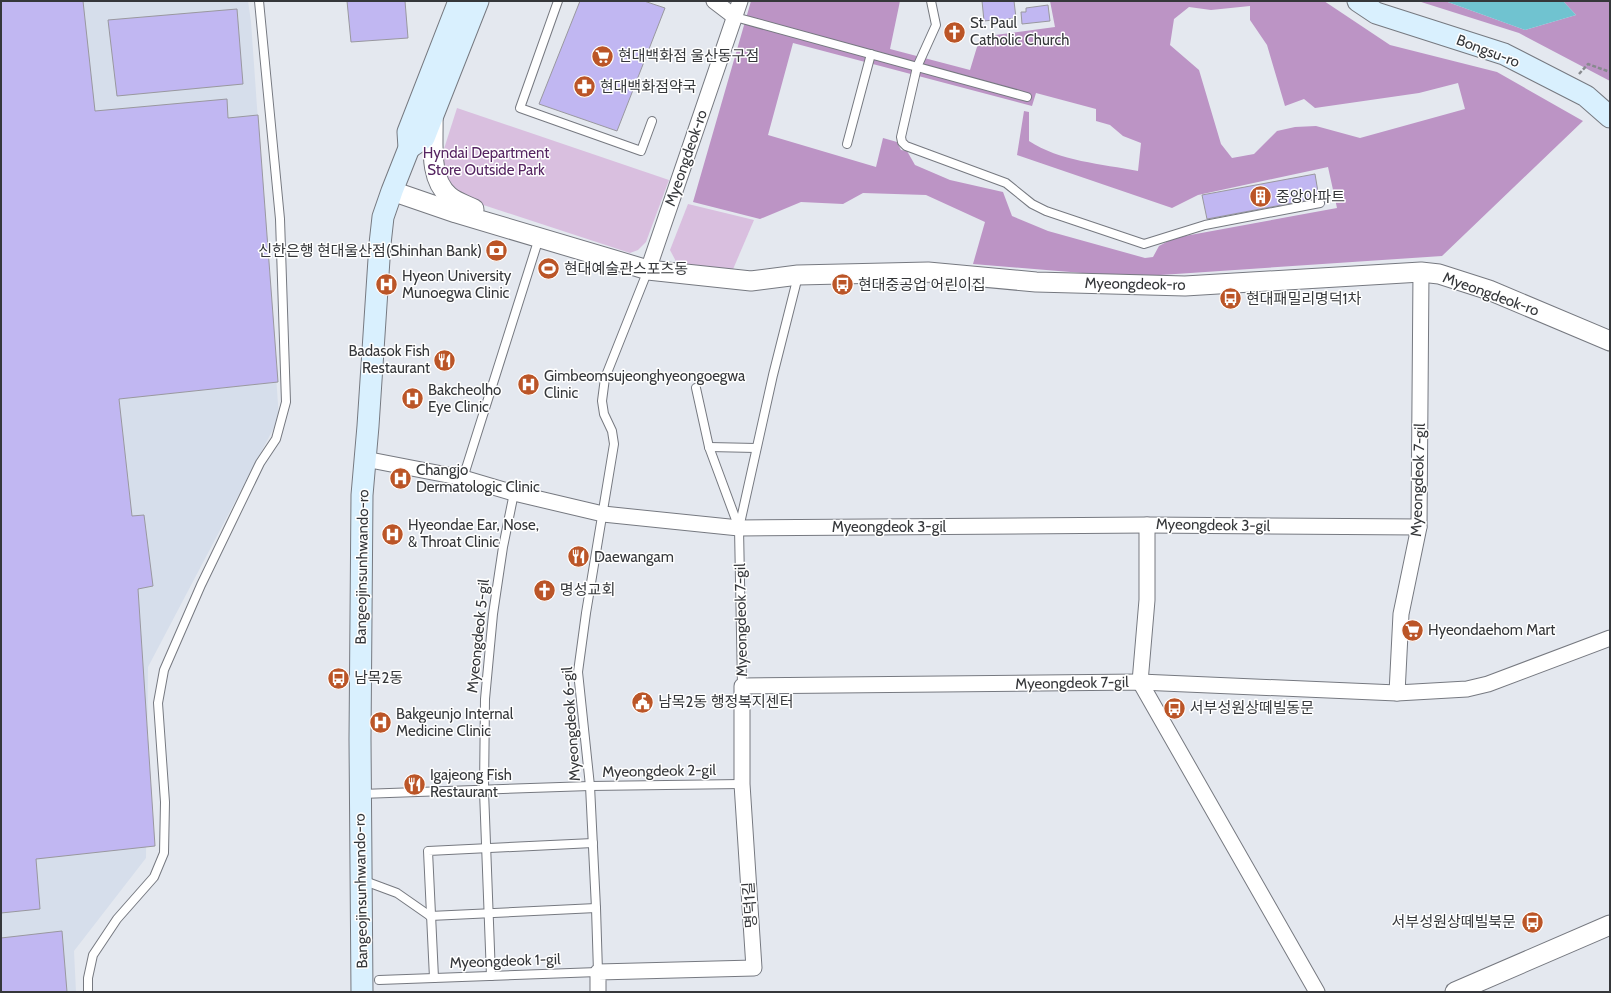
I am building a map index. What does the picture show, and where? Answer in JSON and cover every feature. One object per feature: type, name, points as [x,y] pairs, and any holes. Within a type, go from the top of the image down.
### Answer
[{"type":"main road","name":"Bangeojinsunhwando-ro","points":[[362,992],[360,794],[362,496],[380,244],[384,217],[392,191],[409,148],[408,132],[459,1]]},
{"type":"main road","points":[[409,148],[424,138],[478,1]]},
{"type":"main road","name":"Bongsu-ro","points":[[1358,1],[1376,13],[1504,54],[1586,96],[1610,117]]},
{"type":"street","points":[[714,1],[735,16]]},
{"type":"street","name":"Myeongdeok-ro","points":[[648,270],[740,1]]},
{"type":"street","points":[[433,116],[434,163],[440,183],[450,196],[476,210],[492,224]]},
{"type":"street","name":"Myeongdeok-ro","points":[[392,191],[492,224],[648,270],[751,281],[798,275],[928,272],[1036,282],[1185,286],[1421,272],[1439,274],[1489,290],[1610,341]]},
{"type":"street","name":"Myeongdeok 7-gil","points":[[742,686],[1140,682],[1396,693],[1401,614],[1419,527],[1421,272]]},
{"type":"street","name":"Myeongdeok 3-gil","points":[[365,459],[463,478],[514,493],[603,514],[739,528],[1147,525],[1419,527]]},
{"type":"street","points":[[1147,525],[1147,600],[1140,682],[1317,992]]},
{"type":"street","points":[[1396,693],[1466,689],[1488,684],[1610,638]]},
{"type":"street","name":"명덕1길","points":[[598,972],[754,968],[742,784],[742,686]]},
{"type":"street","points":[[1455,992],[1610,925]]},
{"type":"street","points":[[598,972],[598,992]]},
{"type":"lane","points":[[88,992],[88,978],[93,955],[117,919],[154,878],[164,853],[165,802],[158,703],[164,670],[201,585],[260,463],[276,439],[286,402],[280,219],[259,1]]},
{"type":"lane","points":[[558,1],[520,108],[641,151],[652,121]]},
{"type":"lane","points":[[931,1],[936,25],[917,68],[901,137],[902,142],[906,146],[1006,183],[1032,204],[1046,212],[1144,244],[1204,225],[1320,203]]},
{"type":"lane","points":[[735,16],[917,68],[1026,97]]},
{"type":"lane","points":[[847,144],[871,54]]},
{"type":"lane","points":[[463,478],[539,238]]},
{"type":"lane","name":"Myeongdeok 6-gil","points":[[598,972],[590,786],[578,672],[614,444],[612,431],[604,414],[602,401],[605,378],[648,270]]},
{"type":"lane","name":"Myeongdeok 7-gil","points":[[742,686],[739,528],[756,448],[798,275]]},
{"type":"lane","points":[[696,388],[709,447],[739,528]]},
{"type":"lane","points":[[709,447],[756,448]]},
{"type":"lane","name":"Myeongdeok 5-gil","points":[[491,976],[484,791],[485,699],[493,614],[503,547],[514,493]]},
{"type":"lane","name":"Myeongdeok 2-gil","points":[[360,794],[484,791],[590,786],[742,784]]},
{"type":"lane","points":[[487,848],[593,843]]},
{"type":"lane","name":"Myeongdeok 1-gil","points":[[487,848],[428,850],[434,978],[598,972]]},
{"type":"lane","points":[[361,880],[397,893],[430,916],[596,908]]},
{"type":"lane","points":[[379,980],[434,978]]},
{"type":"path","points":[[1568,87],[1588,64],[1610,72]]},
{"type":"shaded area","points":[[1,1],[248,1],[251,22],[279,418],[148,667],[146,858],[74,951],[76,992],[1,992]]},
{"type":"shaded area","points":[[751,1],[900,1],[890,49],[970,70],[980,37],[1055,27],[1050,1],[1324,1],[1390,45],[1497,72],[1583,121],[1442,256],[1131,277],[973,264],[985,222],[926,195],[863,193],[843,204],[801,202],[760,219],[693,202]],"holes":[[[1250,6],[1250,20],[1267,45],[1285,106],[1304,99],[1315,108],[1419,93],[1458,83],[1465,109],[1360,138],[1316,126],[1295,127],[1277,131],[1254,154],[1232,158],[1221,144],[1199,70],[1170,45],[1174,19],[1189,7],[1211,10]],[[793,43],[1032,106],[1036,93],[1096,109],[1096,121],[1110,125],[1123,136],[1141,143],[1138,171],[1081,161],[1041,148],[1029,141],[1029,112],[1024,111],[1017,155],[1172,208],[1198,195],[1328,167],[1337,208],[1174,238],[1159,246],[1153,257],[1145,258],[1048,231],[1012,216],[1003,192],[950,180],[915,165],[907,151],[901,150],[897,142],[883,138],[876,167],[768,135]]]},
{"type":"shaded area","points":[[1418,1],[1445,1],[1525,30],[1576,15],[1563,1],[1610,1],[1610,81],[1519,33]]},
{"type":"green space","name":"Hyndai Department Store Outside Park","points":[[457,108],[669,180],[646,242],[638,250],[630,253],[456,196],[442,171],[443,152]]},
{"type":"green space","points":[[688,204],[754,220],[731,274],[680,269],[670,250]]},
{"type":"water","points":[[1445,1],[1563,1],[1576,15],[1525,30]]},
{"type":"building","points":[[1,1],[83,1],[95,111],[227,99],[228,118],[258,115],[278,382],[119,399],[132,516],[144,515],[153,586],[138,589],[155,846],[36,859],[40,909],[1,913]]},
{"type":"building","points":[[347,1],[405,1],[408,38],[351,42]]},
{"type":"building","name":"현대백화점 울산동구점","points":[[580,1],[644,1],[665,8],[617,131],[539,104]]},
{"type":"building","name":"St. Paul Catholic Church","points":[[982,1],[1014,1],[1016,18],[1008,19],[1007,22],[995,23],[993,20],[984,21]]},
{"type":"building","points":[[1048,5],[1050,21],[1022,24],[1021,12],[1026,12],[1026,8]]},
{"type":"building","points":[[237,9],[243,84],[117,96],[108,20]]},
{"type":"building","name":"중앙아파트","points":[[1315,174],[1319,198],[1207,219],[1202,195]]},
{"type":"building","points":[[62,931],[67,992],[1,992],[1,938]]},
{"type":"place","name":"St. Paul Catholic Church","points":[[955,32]]},
{"type":"place","name":"현대백화점 울산동구점","points":[[602,56]]},
{"type":"place","name":"현대백화점약국","points":[[584,87]]},
{"type":"place","name":"중앙아파트","points":[[1261,197]]},
{"type":"place","name":"신한은행 현대울산점(Shinhan Bank)","points":[[497,251]]},
{"type":"place","name":"현대예술관스포츠동","points":[[548,269]]},
{"type":"place","name":"Hyeon University Munoegwa Clinic","points":[[387,285]]},
{"type":"place","name":"현대중공업 어린이집","points":[[843,285]]},
{"type":"place","name":"현대패밀리명덕1차","points":[[1230,299]]},
{"type":"place","name":"Badasok Fish Restaurant","points":[[445,360]]},
{"type":"place","name":"Gimbeomsujeonghyeongoegwa Clinic","points":[[528,385]]},
{"type":"place","name":"Bakcheolho Eye Clinic","points":[[413,399]]},
{"type":"place","name":"Changjo Dermatologic Clinic","points":[[401,479]]},
{"type":"place","name":"Hyeondae Ear, Nose, & Throat Clinic","points":[[392,534]]},
{"type":"place","name":"Daewangam","points":[[578,557]]},
{"type":"place","name":"명성교회","points":[[544,590]]},
{"type":"place","name":"Hyeondaehom Mart","points":[[1412,630]]},
{"type":"place","name":"남목2동","points":[[338,678]]},
{"type":"place","name":"남목2동 행정복지센터","points":[[643,702]]},
{"type":"place","name":"서부성원상떼빌동문","points":[[1175,708]]},
{"type":"place","name":"Bakgeunjo Internal Medicine Clinic","points":[[380,723]]},
{"type":"place","name":"Igajeong Fish Restaurant","points":[[414,784]]},
{"type":"place","name":"서부성원상떼빌북문","points":[[1532,922]]}]
